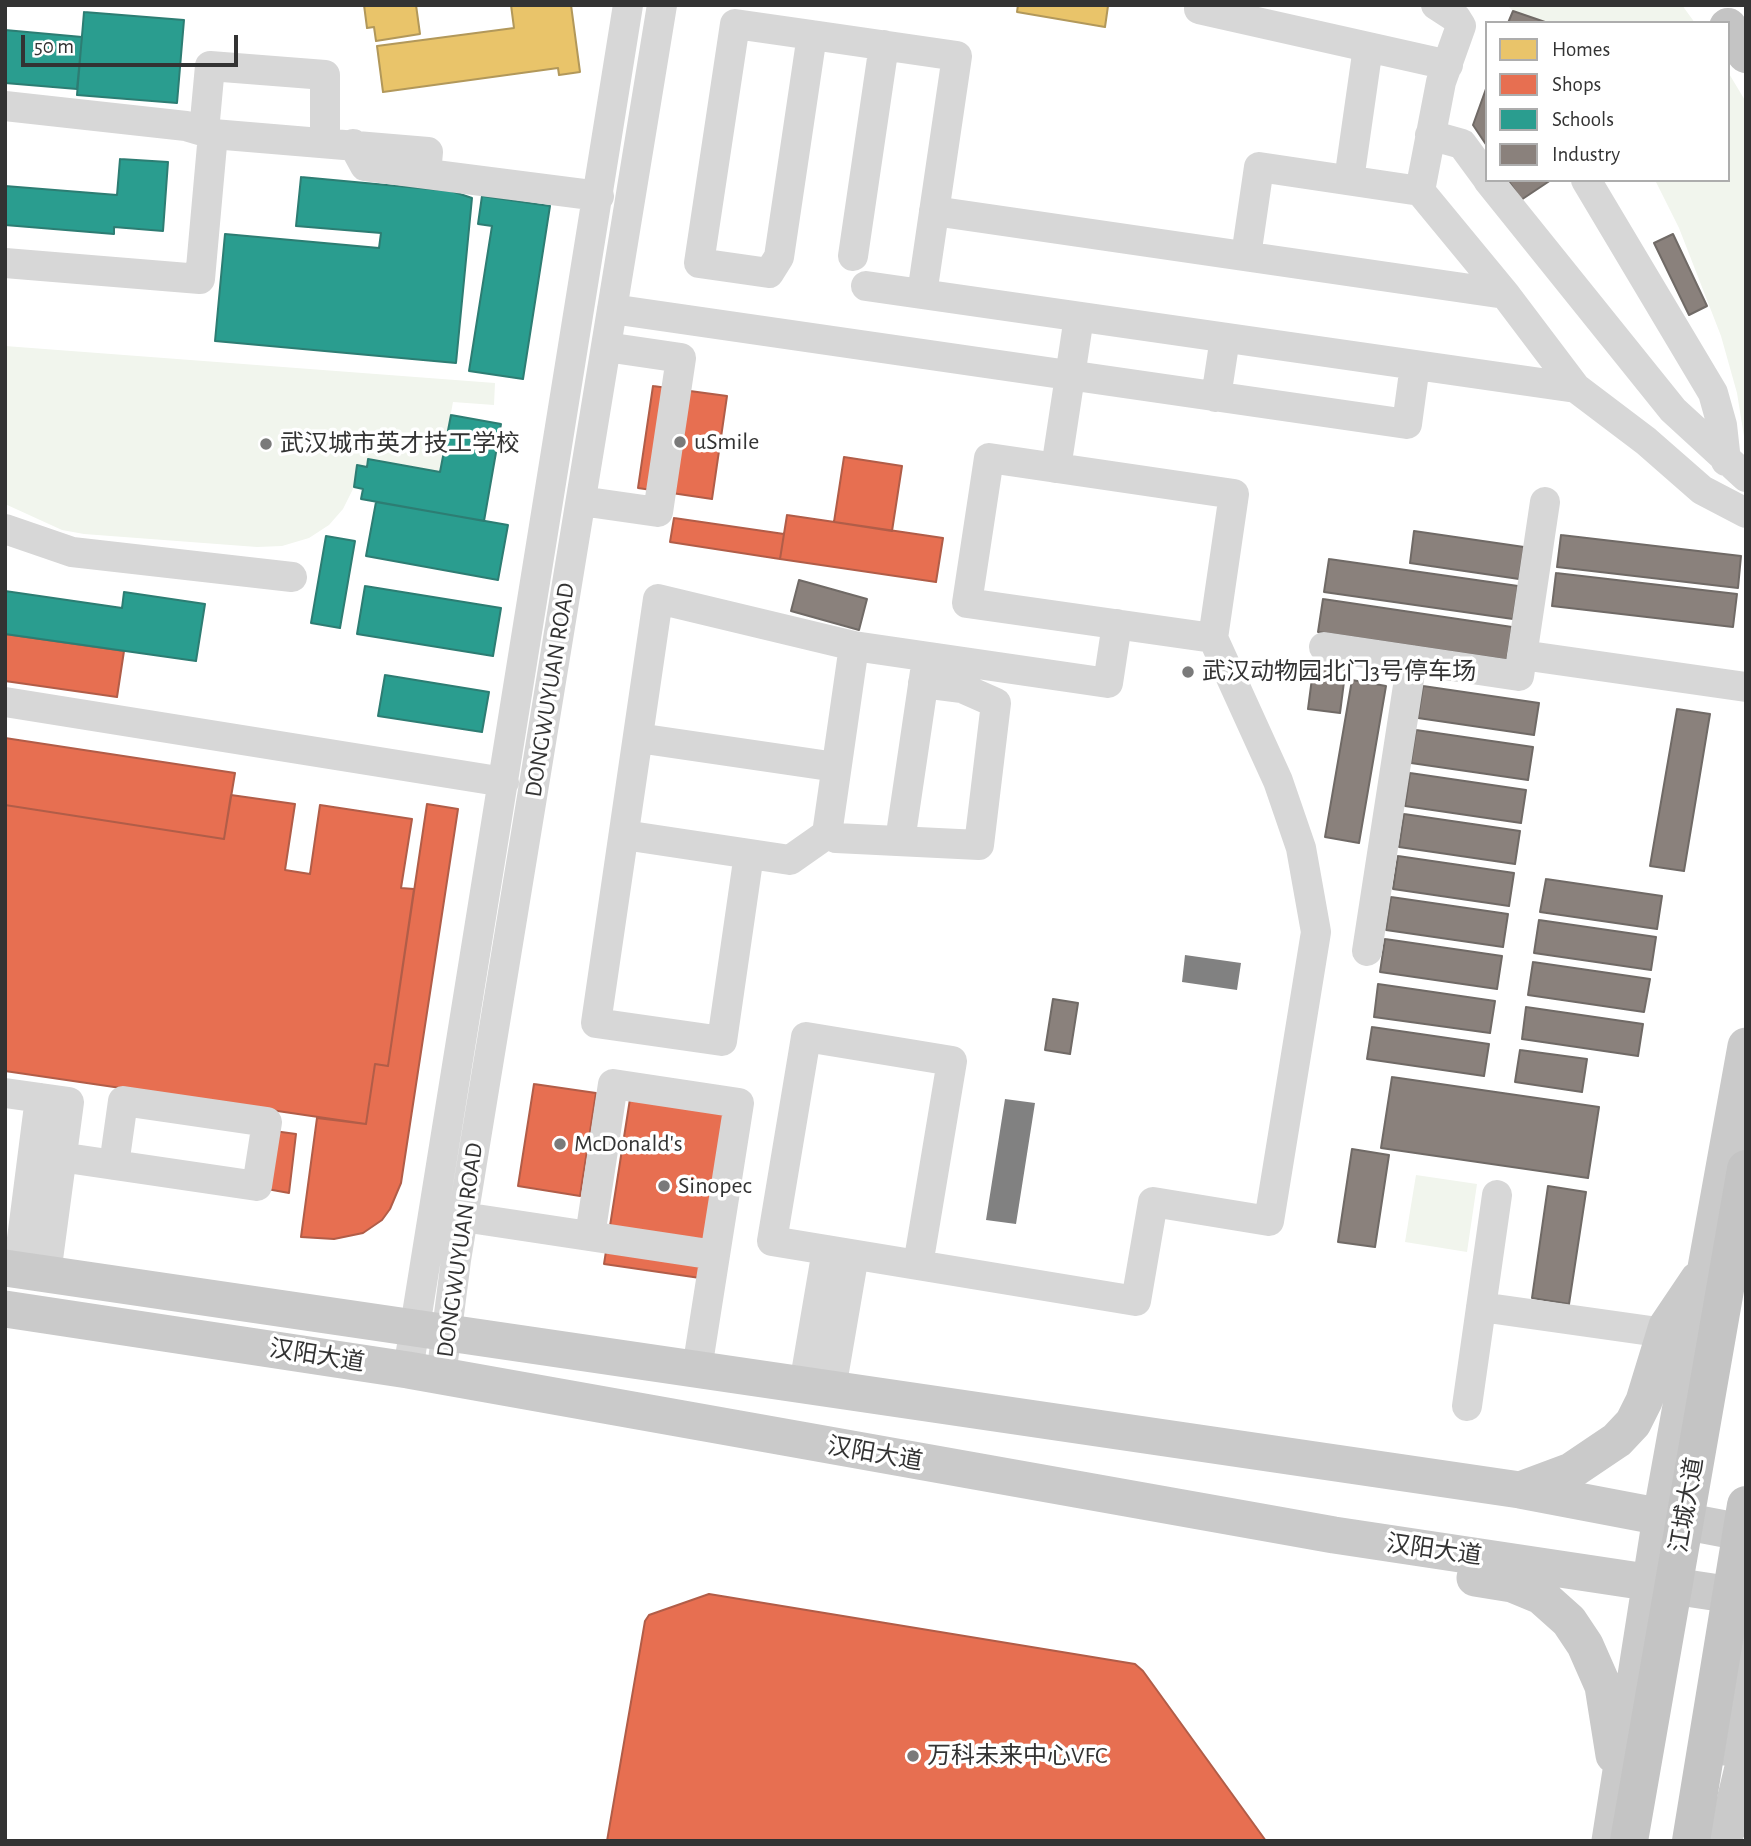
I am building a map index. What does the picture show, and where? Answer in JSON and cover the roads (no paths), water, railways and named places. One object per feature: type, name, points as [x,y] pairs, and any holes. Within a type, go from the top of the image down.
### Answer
[{"type":"highway","points":[[1711,5],[1723,21]]},
{"type":"highway","points":[[1730,30],[1746,54]]},
{"type":"highway","name":"江城大道","points":[[1629,1841],[1746,1169]]},
{"type":"highway","points":[[1691,1841],[1746,1505]]},
{"type":"main road","name":"江城大道","points":[[1610,1841],[1661,1517],[1746,1046]]},
{"type":"main road","name":"汉阳大道","points":[[23,1271],[1520,1490],[1746,1533]]},
{"type":"main road","points":[[1520,1490],[1571,1471],[1617,1440],[1633,1423],[1644,1401],[1665,1333],[1705,1271]]},
{"type":"main road","name":"汉阳大道","points":[[5,1309],[424,1373],[1334,1535],[1746,1597]]},
{"type":"main road","points":[[1334,1535],[1422,1569],[1511,1584],[1541,1596],[1569,1621],[1585,1645],[1603,1686],[1618,1798]]},
{"type":"main road","points":[[1705,1841],[1746,1640]]},
{"type":"main road","points":[[1722,1841],[1730,1822],[1746,1755]]},
{"type":"street","name":"DONGWUYUAN ROAD","points":[[424,1373],[504,782],[628,5]]},
{"type":"street","name":"DONGWUYUAN ROAD","points":[[431,1329],[463,1217],[662,5]]},
{"type":"street","points":[[1200,5],[1199,9],[1448,65]]},
{"type":"street","points":[[1420,191],[1441,82],[1461,26],[1456,18],[1436,5]]},
{"type":"street","points":[[812,35],[779,257],[769,273],[699,263],[734,24],[884,45],[957,56],[922,294]]},
{"type":"street","points":[[853,256],[884,45]]},
{"type":"street","points":[[1349,180],[1368,47]]},
{"type":"street","points":[[5,263],[200,279],[210,66],[325,75],[339,143],[365,166],[599,196]]},
{"type":"street","points":[[5,106],[186,126],[208,133],[339,143]]},
{"type":"street","points":[[1430,135],[1462,144],[1485,175]]},
{"type":"street","points":[[1246,256],[1259,167],[1420,191],[1506,294],[1576,388],[1615,416],[1702,490],[1746,513]]},
{"type":"street","points":[[1490,182],[1673,410],[1736,469]]},
{"type":"street","points":[[1587,182],[1713,393],[1736,469]]},
{"type":"street","points":[[934,211],[1506,294]]},
{"type":"street","points":[[866,286],[1576,388]]},
{"type":"street","points":[[612,309],[1407,424],[1415,365]]},
{"type":"street","points":[[1056,468],[1079,317]]},
{"type":"street","points":[[1216,397],[1226,338]]},
{"type":"street","points":[[581,501],[658,512],[681,358],[606,347]]},
{"type":"street","points":[[1615,416],[1654,386]]},
{"type":"street","points":[[918,1265],[952,1061],[806,1037],[772,1241],[1136,1301],[1153,1202],[1269,1221],[1316,932],[1301,848],[1278,781],[1213,638],[1234,494],[989,458],[967,603],[1213,638]]},
{"type":"street","points":[[1324,647],[1519,676],[1545,502]]},
{"type":"street","points":[[5,529],[72,552],[292,577]]},
{"type":"street","points":[[750,854],[722,1041],[596,1023],[659,599],[854,646],[925,670],[996,703],[979,845],[836,838],[827,834]]},
{"type":"street","points":[[925,670],[1108,683],[1116,624]]},
{"type":"street","points":[[624,835],[790,860],[827,834],[854,646]]},
{"type":"street","points":[[1522,655],[1746,687]]},
{"type":"street","points":[[1367,951],[1412,660]]},
{"type":"street","points":[[900,841],[925,670]]},
{"type":"street","points":[[5,702],[504,782]]},
{"type":"street","points":[[638,738],[836,767]]},
{"type":"street","points":[[590,1236],[613,1084],[739,1103],[697,1369]]},
{"type":"street","points":[[5,1093],[55,1100],[47,1155],[23,1271]]},
{"type":"street","points":[[47,1155],[114,1165],[257,1186],[267,1122],[123,1101],[114,1165]]},
{"type":"street","points":[[1466,1406],[1497,1195]]},
{"type":"street","points":[[463,1217],[715,1255]]},
{"type":"street","points":[[817,1387],[840,1252]]},
{"type":"street","points":[[1481,1307],[1665,1333]]},
{"type":"place","name":"uSmile","points":[[680,442]]},
{"type":"place","name":"武汉城市英才技工学校","points":[[266,444]]},
{"type":"place","name":"武汉动物园北门3号停车场","points":[[1188,672]]},
{"type":"place","name":"McDonald's","points":[[560,1144]]},
{"type":"place","name":"Sinopec","points":[[664,1186]]},
{"type":"place","name":"万科未来中心VFC","points":[[913,1756]]}]
